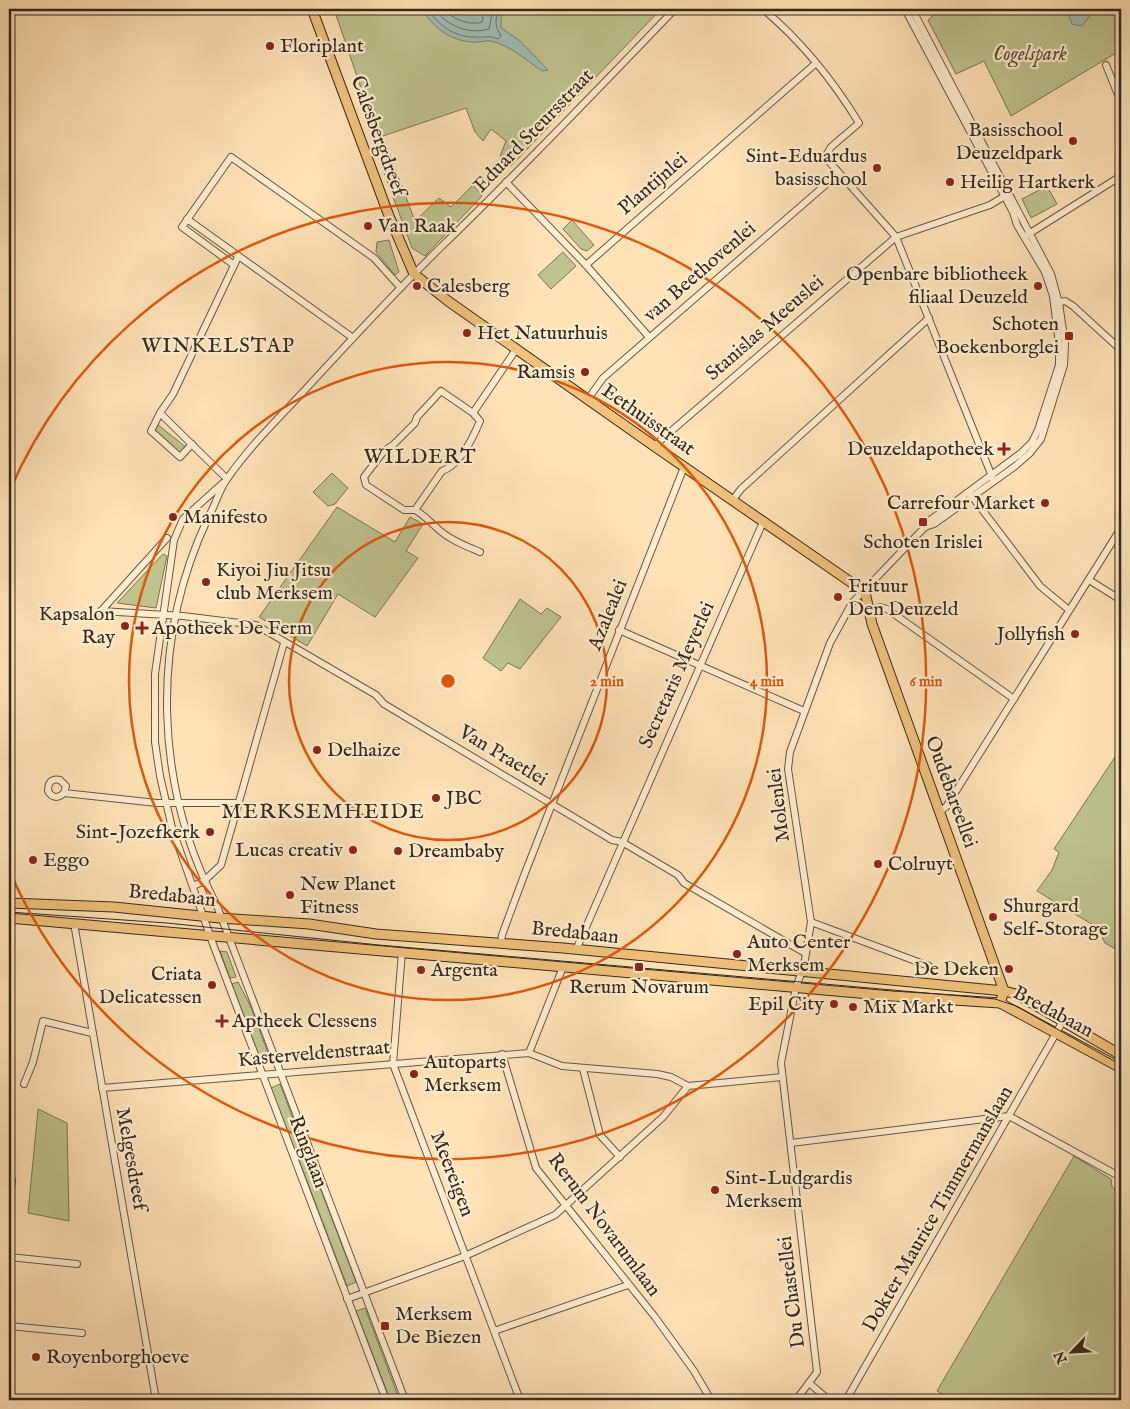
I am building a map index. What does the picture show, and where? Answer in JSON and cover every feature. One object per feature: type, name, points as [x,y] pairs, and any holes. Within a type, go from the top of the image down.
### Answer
[{"type":"main road","name":"Calesbergdreef","points":[[312,9],[389,216],[414,274]]},
{"type":"main road","name":"Eethuisstraat","points":[[414,274],[448,301],[865,592]]},
{"type":"main road","name":"Oudebareellei","points":[[865,592],[868,610],[1004,991]]},
{"type":"main road","name":"Bredabaan","points":[[9,903],[114,907],[220,918],[309,924],[376,934],[501,943],[1004,991],[1016,994],[1121,1055]]},
{"type":"main road","name":"Bredabaan","points":[[9,918],[1000,1003],[1121,1068]]},
{"type":"main road","points":[[1000,1003],[1004,991]]},
{"type":"street","name":"Eduard Steursstraat","points":[[414,274],[676,9]]},
{"type":"street","points":[[763,9],[779,22],[815,64],[859,122],[831,147],[825,157],[838,174],[896,237],[993,478]]},
{"type":"street","points":[[905,9],[1007,195],[1030,233],[1051,274],[1056,303]]},
{"type":"street","points":[[912,9],[1007,195],[1024,237],[1045,272],[1056,303]]},
{"type":"street","name":"Plantijnlei","points":[[586,265],[815,64]]},
{"type":"street","points":[[1106,65],[1118,85],[1121,102]]},
{"type":"street","points":[[234,265],[182,227],[231,156],[374,258],[400,287]]},
{"type":"street","name":"van Beethovenlei","points":[[588,399],[603,378],[838,174]]},
{"type":"street","points":[[1024,237],[1121,176]]},
{"type":"street","points":[[506,182],[586,265],[649,337]]},
{"type":"street","name":"Stanislas Meeuslei","points":[[654,446],[896,237],[990,205],[1007,195]]},
{"type":"street","points":[[187,218],[238,257],[353,338]]},
{"type":"street","points":[[192,444],[180,457],[152,430],[160,413],[173,394],[238,257]]},
{"type":"street","points":[[167,538],[101,611],[163,615],[178,529],[183,519],[226,480],[249,450],[414,274]]},
{"type":"street","points":[[1056,303],[1065,301],[1073,306],[1120,346]]},
{"type":"street","name":"Molenlei","points":[[796,987],[802,972],[811,922],[788,769],[790,752],[804,711],[830,643],[852,603],[865,592],[929,521],[1030,453],[1042,433],[1064,365],[1065,344],[1056,303]]},
{"type":"street","points":[[732,501],[741,489],[929,318]]},
{"type":"street","points":[[473,413],[517,348]]},
{"type":"street","points":[[415,510],[442,470],[450,468],[468,444],[480,421],[473,413],[441,391],[417,418],[415,423],[393,445],[384,451],[364,477],[366,485],[404,510],[415,510],[431,521],[436,528],[480,552]]},
{"type":"street","points":[[160,413],[226,480]]},
{"type":"street","name":"Azalealei","points":[[501,943],[505,926],[603,678],[603,670],[618,630],[634,596],[655,541],[655,536],[684,467]]},
{"type":"street","points":[[175,616],[195,546],[226,480]]},
{"type":"street","points":[[971,494],[1040,586],[1069,610]]},
{"type":"street","name":"Secretaris Meyerlei","points":[[576,950],[763,522]]},
{"type":"street","points":[[940,811],[946,807],[1121,528]]},
{"type":"street","points":[[1089,580],[1121,600]]},
{"type":"street","points":[[868,610],[880,607],[887,609],[1014,699]]},
{"type":"street","name":"Van Praetlei","points":[[163,615],[256,625],[376,695],[384,704],[612,840],[622,842],[678,875],[684,883],[805,953]]},
{"type":"street","name":"Ringlaan","points":[[163,615],[155,674],[154,712],[155,742],[166,803],[203,915],[261,1075],[386,1400]]},
{"type":"street","name":"Ringlaan","points":[[175,616],[166,696],[172,773],[180,804],[204,881],[217,906],[405,1400]]},
{"type":"street","points":[[618,630],[804,711]]},
{"type":"street","points":[[193,886],[204,881],[221,865],[284,642]]},
{"type":"street","points":[[64,793],[180,804],[239,803]]},
{"type":"street","points":[[811,922],[929,966]]},
{"type":"street","name":"Melgesdreef","points":[[74,923],[156,1400]]},
{"type":"street","name":"Meereigen","points":[[402,952],[393,1064],[520,1400]]},
{"type":"street","points":[[563,967],[529,1053],[562,1066],[657,1074],[670,1077],[688,1086],[782,1078]]},
{"type":"street","name":"Du Chastellei","points":[[796,987],[781,1063],[817,1372],[809,1383]]},
{"type":"street","points":[[24,1084],[33,1062],[43,1021],[92,1033]]},
{"type":"street","name":"Dokter Maurice Timmermanslaan","points":[[846,1400],[1063,1021]]},
{"type":"street","name":"Kasterveldenstraat","points":[[102,1088],[529,1053]]},
{"type":"street","name":"Rerum Novarumlaan","points":[[502,1054],[536,1168],[694,1371],[711,1400]]},
{"type":"street","points":[[583,1069],[600,1135],[620,1157]]},
{"type":"street","points":[[348,1299],[466,1256],[555,1215],[651,1129],[688,1086]]},
{"type":"street","points":[[791,1143],[1010,1116],[1115,1174],[1121,1174]]},
{"type":"street","points":[[9,1216],[12,1180]]},
{"type":"street","points":[[9,1257],[77,1264]]},
{"type":"street","points":[[494,1331],[628,1284]]},
{"type":"street","points":[[9,1326],[82,1333]]},
{"type":"street","points":[[796,1400],[809,1383],[829,1400]]},
{"type":"green space","points":[[334,9],[661,9],[511,166],[500,156],[506,141],[491,129],[483,141],[475,132],[466,108],[383,136],[415,221],[439,198],[451,207],[473,185],[482,196],[425,256],[412,248],[372,140],[378,138]]},
{"type":"green space","name":"Cogelspark","points":[[941,9],[1121,9],[1121,50],[1011,116],[984,61],[956,74],[928,20]]},
{"type":"green space","points":[[1047,186],[1057,204],[1031,218],[1022,199]]},
{"type":"green space","points":[[572,220],[594,245],[587,251],[581,249],[563,229]]},
{"type":"green space","points":[[389,240],[399,272],[395,275],[376,252],[377,242]]},
{"type":"green space","points":[[563,252],[576,266],[551,289],[538,275]]},
{"type":"green space","points":[[157,424],[187,448],[181,454],[154,431]]},
{"type":"green space","points":[[332,473],[348,488],[335,504],[328,506],[313,492]]},
{"type":"green space","points":[[337,507],[395,542],[410,517],[423,524],[406,551],[418,558],[375,617],[338,594],[307,646],[259,617]]},
{"type":"green space","points":[[163,554],[167,556],[156,608],[117,603]]},
{"type":"green space","points":[[520,599],[541,614],[547,608],[561,617],[520,669],[508,663],[501,671],[483,658]]},
{"type":"green space","points":[[1121,748],[1121,952],[1105,943],[1098,928],[1037,891],[1052,870],[1059,852],[1054,849]]},
{"type":"green space","points":[[220,951],[227,952],[236,977],[230,978]]},
{"type":"green space","points":[[238,982],[250,1005],[270,1058],[261,1062],[232,984]]},
{"type":"green space","points":[[280,1084],[306,1153],[297,1156],[271,1088]]},
{"type":"green space","points":[[38,1109],[67,1123],[69,1221],[28,1213]]},
{"type":"green space","points":[[308,1156],[356,1282],[347,1286],[299,1160]]},
{"type":"green space","points":[[1074,1156],[1111,1179],[1112,1187],[1121,1194],[1121,1400],[953,1400],[937,1391]]},
{"type":"green space","points":[[365,1308],[398,1396],[389,1397],[356,1311]]},
{"type":"water","points":[[422,9],[506,9],[501,17],[501,28],[519,40],[548,70],[542,71],[512,50],[498,43],[464,41],[449,36],[432,22]]},
{"type":"water","points":[[1073,9],[1090,9],[1089,17],[1082,26],[1072,24],[1068,14]]},
{"type":"tram line","points":[[9,912],[167,923],[379,945],[995,999],[1016,1006],[1121,1065]]},
{"type":"place","name":"Floriplant","points":[[270,46]]},
{"type":"place","name":"Basisschool Deuzeldpark","points":[[1073,141]]},
{"type":"place","name":"Sint-Eduardus basisschool","points":[[877,168]]},
{"type":"place","name":"Heilig Hartkerk","points":[[950,182]]},
{"type":"place","name":"Van Raak","points":[[368,226]]},
{"type":"place","name":"Calesberg","points":[[417,286]]},
{"type":"place","name":"Openbare bibliotheek filiaal Deuzeld","points":[[1038,286]]},
{"type":"place","name":"Het Natuurhuis","points":[[467,333]]},
{"type":"place","name":"Schoten Boekenborglei","points":[[1069,336]]},
{"type":"place","name":"Ramsis","points":[[585,372]]},
{"type":"place","name":"Deuzeldapotheek","points":[[1004,449]]},
{"type":"place","name":"Carrefour Market","points":[[1045,503]]},
{"type":"place","name":"Manifesto","points":[[173,517]]},
{"type":"place","name":"Schoten Irislei","points":[[923,522]]},
{"type":"place","name":"Kiyoi Jiu Jitsu club Merksem","points":[[206,582]]},
{"type":"place","name":"Frituur Den Deuzeld","points":[[838,597]]},
{"type":"place","name":"Kapsalon Ray","points":[[125,626]]},
{"type":"place","name":"Apotheek De Ferm","points":[[142,628]]},
{"type":"place","name":"Jollyfish","points":[[1075,634]]},
{"type":"place","name":"Delhaize","points":[[317,750]]},
{"type":"place","name":"JBC","points":[[436,798]]},
{"type":"place","name":"Sint-Jozefkerk","points":[[210,832]]},
{"type":"place","name":"Lucas creativ","points":[[353,850]]},
{"type":"place","name":"Dreambaby","points":[[398,851]]},
{"type":"place","name":"Eggo","points":[[33,860]]},
{"type":"place","name":"Colruyt","points":[[878,864]]},
{"type":"place","name":"New Planet Fitness","points":[[290,895]]},
{"type":"place","name":"Shurgard Self-Storage","points":[[993,917]]},
{"type":"place","name":"Auto Center Merksem","points":[[737,954]]},
{"type":"place","name":"Rerum Novarum","points":[[639,967]]},
{"type":"place","name":"De Deken","points":[[1009,969]]},
{"type":"place","name":"Argenta","points":[[421,970]]},
{"type":"place","name":"Criata Delicatessen","points":[[212,985]]},
{"type":"place","name":"Epil City","points":[[834,1004]]},
{"type":"place","name":"Mix Markt","points":[[853,1007]]},
{"type":"place","name":"Aptheek Clessens","points":[[222,1021]]},
{"type":"place","name":"Autoparts Merksem","points":[[414,1074]]},
{"type":"place","name":"Sint-Ludgardis Merksem","points":[[715,1190]]},
{"type":"place","name":"Merksem De Biezen","points":[[385,1326]]},
{"type":"place","name":"Royenborghoeve","points":[[36,1357]]},
{"type":"district","name":"WINKELSTAP","points":[[218,346]]},
{"type":"district","name":"WILDERT","points":[[420,457]]},
{"type":"district","name":"MERKSEMHEIDE","points":[[323,812]]}]
